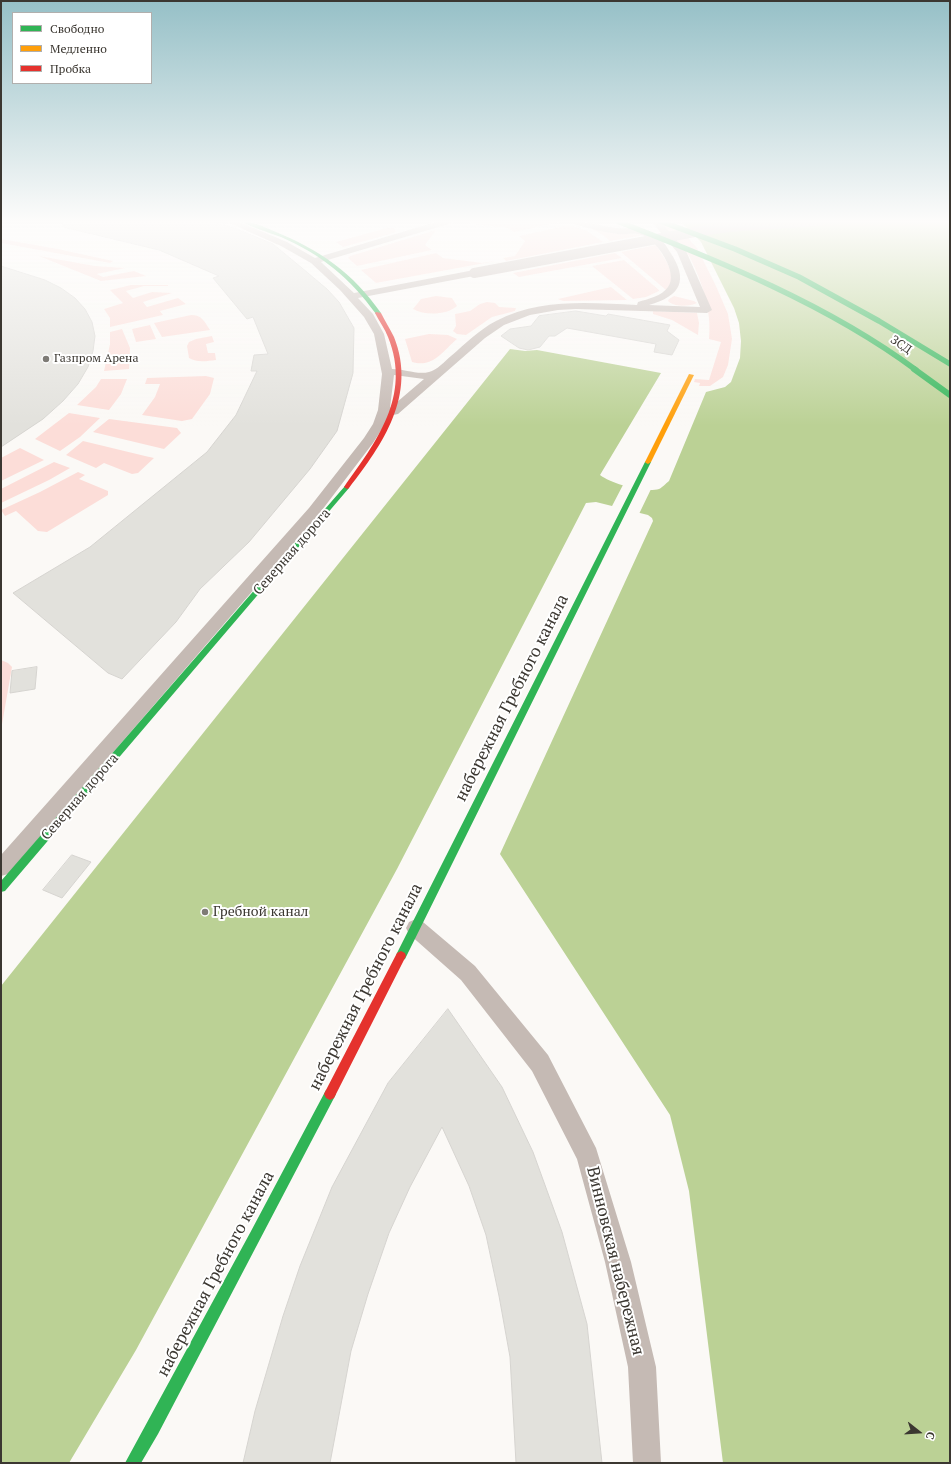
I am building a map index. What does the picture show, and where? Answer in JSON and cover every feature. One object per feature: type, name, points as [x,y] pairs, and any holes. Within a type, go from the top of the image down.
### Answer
[{"type":"main road","name":"Северная дорога","points":[[360,289],[375,306],[386,323],[395,348],[393,372]]},
{"type":"main road","name":"ЗСД","points":[[777,289],[814,307],[897,356],[950,395]]},
{"type":"main road","name":"ЗСД","points":[[821,289],[879,321],[950,364]]},
{"type":"main road","name":"набережная Гребного канала","points":[[133,1463],[153,1429],[255,1238],[416,928],[620,521],[691,375]]},
{"type":"main road","name":"Северная дорога","points":[[1,888],[325,514],[353,479],[380,441],[389,412]]},
{"type":"street","name":"Северная дорога","points":[[1,868],[314,512],[370,440],[389,412],[388,391],[393,372],[375,324],[370,316],[345,289]]},
{"type":"street","points":[[352,296],[389,289]]},
{"type":"street","points":[[630,307],[658,300],[673,289]]},
{"type":"street","points":[[389,412],[440,372],[481,336],[500,323],[528,312],[558,307],[630,307],[707,310],[698,289]]},
{"type":"street","points":[[393,372],[424,376],[440,372]]},
{"type":"street","name":"Винновская набережная","points":[[416,928],[468,973],[535,1056],[588,1156],[618,1262],[642,1367],[647,1463]]},
{"type":"shaded area","points":[[132,289],[126,291],[133,298],[152,292],[172,293],[143,302],[147,307],[178,298],[186,304],[160,311],[163,315],[110,327],[110,318],[104,309],[123,303],[110,290]]},
{"type":"shaded area","points":[[601,289],[614,289],[627,300],[563,301],[558,299]]},
{"type":"shaded area","points":[[621,289],[659,290],[646,297],[633,299]]},
{"type":"shaded area","points":[[703,289],[717,289],[728,314],[732,339],[728,365],[723,377],[710,386],[699,386],[700,383],[694,382],[695,379],[709,380],[721,342],[709,339],[710,328]]},
{"type":"shaded area","points":[[725,289],[950,289],[950,1463],[723,1463],[689,1191],[670,1115],[500,854],[653,521],[648,515],[596,502],[586,503],[397,869],[136,1350],[69,1463],[1,1463],[1,986],[510,349],[525,351],[537,350],[661,373],[600,475],[612,482],[628,487],[645,490],[659,489],[669,481],[706,392],[725,387],[731,382],[740,358],[741,341],[739,323],[734,308]]},
{"type":"shaded area","points":[[436,296],[452,298],[457,306],[448,311],[436,314],[424,313],[413,309],[421,299]]},
{"type":"shaded area","points":[[674,296],[697,303],[686,306],[674,304],[668,301]]},
{"type":"shaded area","points":[[487,302],[495,303],[499,307],[516,308],[515,311],[492,317],[466,335],[457,334],[453,331],[456,326],[455,314],[470,311],[480,304]]},
{"type":"shaded area","points":[[653,311],[697,313],[699,323],[698,335],[672,320],[653,314]]},
{"type":"shaded area","points":[[191,315],[200,317],[210,330],[162,337],[154,323]]},
{"type":"shaded area","points":[[150,325],[156,339],[136,342],[132,329]]},
{"type":"shaded area","points":[[122,329],[130,348],[129,369],[104,371],[110,344],[110,332]]},
{"type":"shaded area","points":[[429,334],[448,335],[457,339],[442,354],[432,361],[426,363],[412,362],[405,339]]},
{"type":"shaded area","points":[[212,336],[214,342],[206,344],[208,353],[215,353],[216,360],[199,361],[189,358],[187,346],[189,342]]},
{"type":"shaded area","points":[[206,376],[214,378],[210,394],[192,419],[182,421],[142,415],[155,397],[160,384],[145,384],[147,378]]},
{"type":"shaded area","points":[[101,379],[127,379],[121,394],[109,410],[77,405],[96,387]]},
{"type":"shaded area","points":[[69,413],[100,418],[80,437],[60,451],[35,439]]},
{"type":"shaded area","points":[[109,419],[177,428],[181,433],[164,449],[93,432]]},
{"type":"shaded area","points":[[83,441],[154,458],[138,473],[132,474],[104,463],[96,468],[66,455]]},
{"type":"shaded area","points":[[20,448],[44,460],[1,481],[1,458]]},
{"type":"shaded area","points":[[54,462],[70,468],[49,480],[1,503],[1,489]]},
{"type":"shaded area","points":[[78,472],[85,475],[79,479],[108,491],[108,495],[47,532],[38,531],[16,511],[5,516],[1,510],[40,492]]},
{"type":"shaded area","points":[[1,660],[8,663],[12,667],[1,730]]},
{"type":"pier","points":[[624,483],[644,488],[652,487],[639,514],[611,508]]},
{"type":"building","name":"Газпром Арена","points":[[1,289],[63,289],[75,298],[85,309],[92,322],[95,336],[93,351],[88,367],[78,384],[63,401],[43,419],[1,447]]},
{"type":"building","points":[[222,289],[327,289],[339,302],[354,328],[353,373],[337,431],[310,469],[249,542],[200,589],[176,622],[122,679],[108,673],[13,593],[90,547],[207,452],[236,415],[257,371],[251,371],[254,355],[268,354],[253,317],[247,319]]},
{"type":"building","points":[[576,311],[606,316],[608,314],[670,325],[667,331],[679,340],[672,355],[654,352],[656,344],[567,328],[555,336],[549,336],[540,347],[528,350],[519,348],[501,336],[510,329],[531,326],[539,316]]},
{"type":"building","points":[[37,667],[35,689],[10,693],[12,671]]},
{"type":"building","points":[[72,855],[91,862],[62,898],[43,890]]},
{"type":"building","points":[[448,1009],[502,1087],[533,1152],[562,1232],[587,1324],[602,1463],[516,1463],[510,1357],[486,1235],[469,1186],[442,1127],[410,1187],[389,1233],[368,1294],[351,1351],[330,1463],[243,1463],[255,1411],[283,1316],[300,1266],[332,1187],[388,1083]]},
{"type":"traffic: fast","points":[[360,289],[378,313]]},
{"type":"traffic: fast","points":[[777,289],[814,307],[897,356],[950,395]]},
{"type":"traffic: fast","points":[[821,289],[879,321],[950,364]]},
{"type":"traffic: fast","points":[[401,956],[648,462]]},
{"type":"traffic: fast","points":[[1,888],[347,487]]},
{"type":"traffic: fast","points":[[133,1463],[153,1429],[255,1238],[330,1094]]},
{"type":"traffic: slow","points":[[648,462],[691,375]]},
{"type":"traffic: jam","points":[[347,487],[376,446],[387,425],[395,404],[399,383],[397,361],[391,337],[378,313]]},
{"type":"traffic: jam","points":[[330,1094],[401,956]]},
{"type":"place","name":"Газпром Арена","points":[[46,359]]},
{"type":"place","name":"Гребной канал","points":[[205,912]]}]
